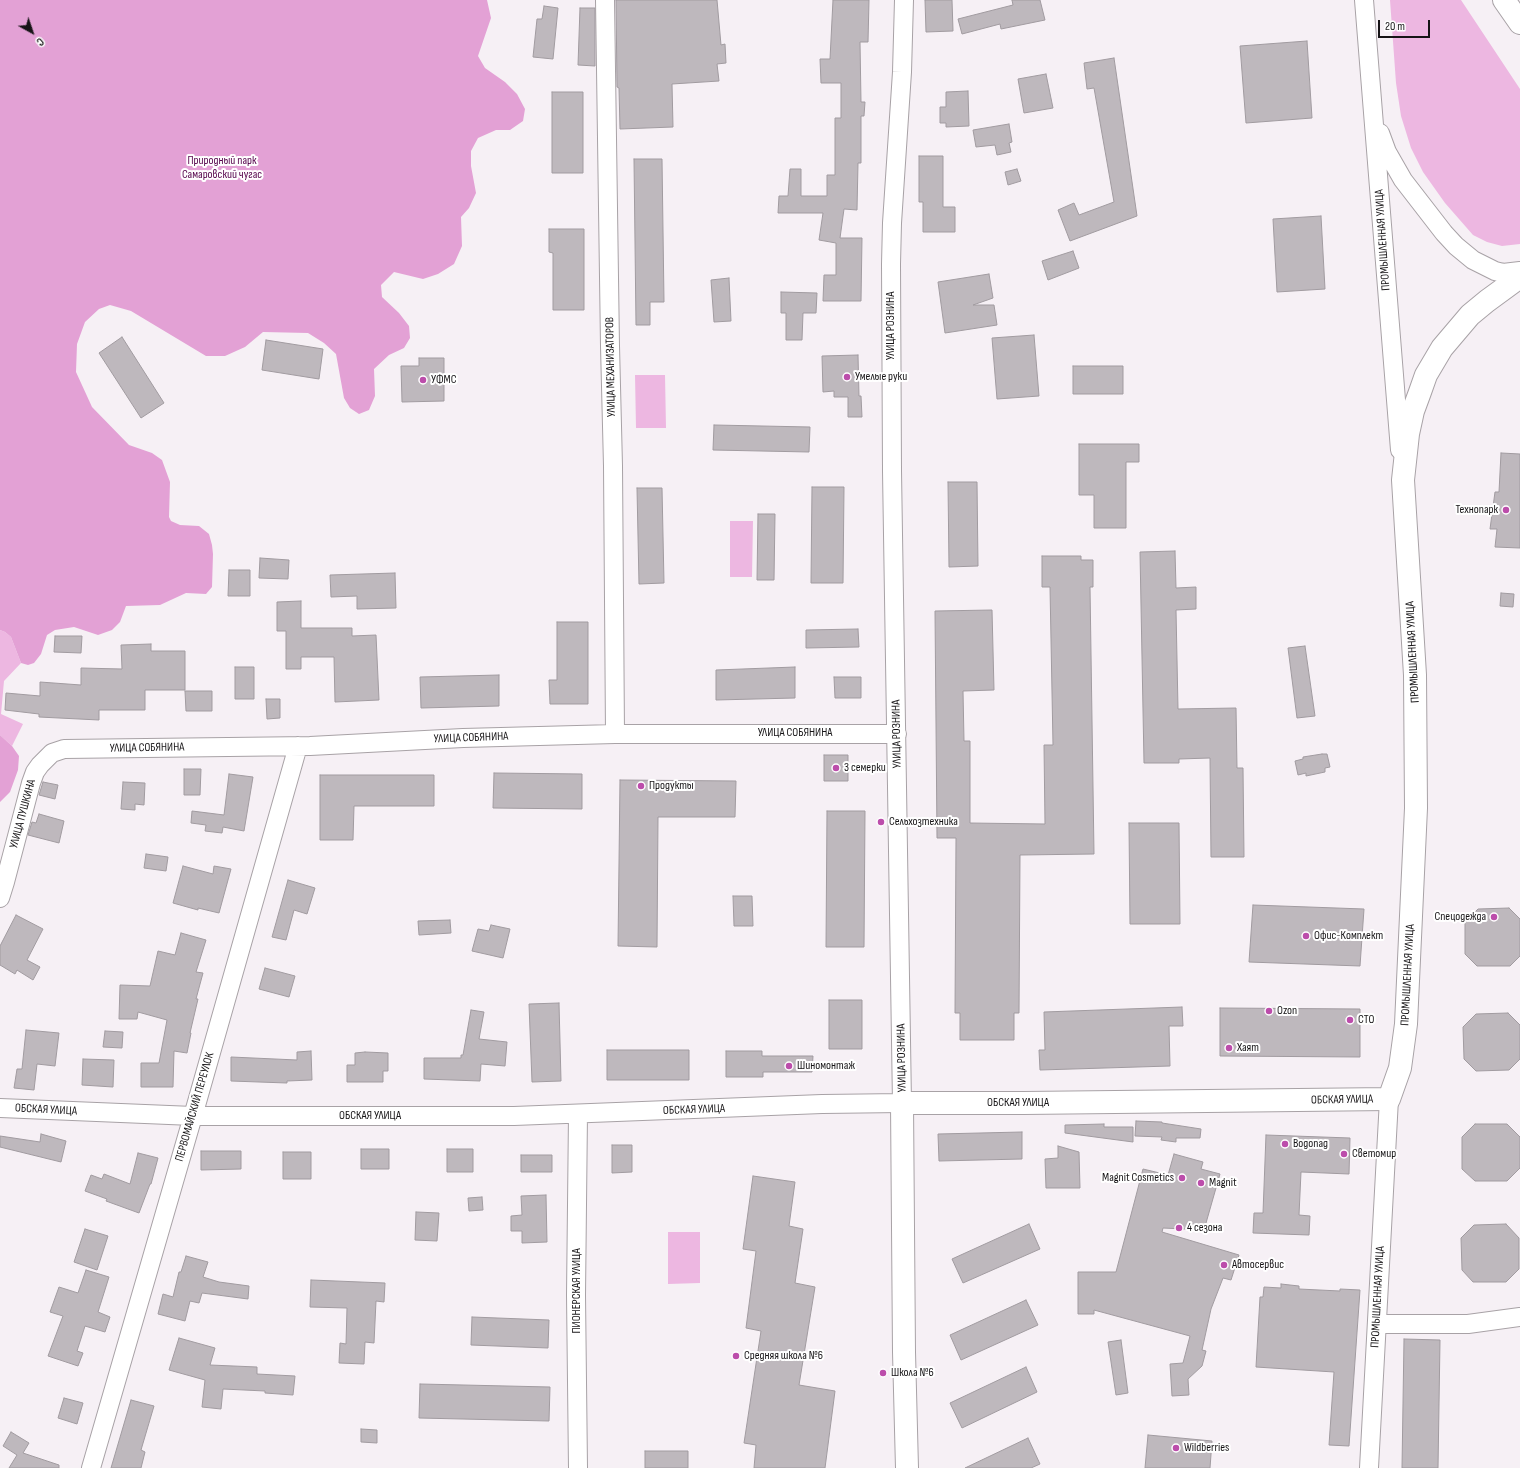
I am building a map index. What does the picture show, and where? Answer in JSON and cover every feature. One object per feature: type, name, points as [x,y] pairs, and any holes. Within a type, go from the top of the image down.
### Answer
[{"type":"main road","points":[[1504,0],[1520,23]]},
{"type":"main road","name":"ПРОМЫШЛЕННАЯ УЛИЦА","points":[[1389,1100],[1400,1068],[1406,1024],[1416,793],[1415,675],[1403,480],[1408,434],[1413,411],[1426,375],[1442,348],[1470,316],[1487,301],[1520,277]]},
{"type":"main road","name":"ОБСКАЯ УЛИЦА","points":[[902,1103],[1389,1100]]},
{"type":"main road","name":"УЛИЦА РОЗНИНА","points":[[902,1103],[904,1352],[907,1468]]},
{"type":"street","name":"УЛИЦА МЕХАНИЗАТОРОВ","points":[[605,0],[613,466],[615,734]]},
{"type":"street","name":"УЛИЦА РОЗНИНА","points":[[902,1103],[892,463],[891,264],[892,223],[902,72],[904,0]]},
{"type":"street","name":"ПРОМЫШЛЕННАЯ УЛИЦА","points":[[1364,0],[1403,480]]},
{"type":"street","points":[[1373,104],[1380,133],[1387,152],[1394,165],[1415,196],[1444,233],[1465,254],[1480,265],[1495,271],[1520,272]]},
{"type":"street","name":"УЛИЦА СОБЯНИНА","points":[[48,757],[58,750],[64,749],[298,746],[463,738],[615,734],[897,734]]},
{"type":"street","name":"ПЕРВОМАЙСКИЙ ПЕРЕУЛОК","points":[[90,1468],[193,1116],[298,746]]},
{"type":"street","name":"УЛИЦА ПУШКИНА","points":[[0,898],[31,783],[35,772],[48,757]]},
{"type":"street","name":"ПРОМЫШЛЕННАЯ УЛИЦА","points":[[1370,1468],[1389,1100]]},
{"type":"street","name":"ОБСКАЯ УЛИЦА","points":[[0,1108],[193,1116],[514,1116],[822,1104],[902,1103]]},
{"type":"street","name":"ПИОНЕРСКАЯ УЛИЦА","points":[[578,1114],[576,1295],[578,1468]]},
{"type":"street","points":[[1377,1324],[1468,1324],[1520,1317]]},
{"type":"shaded area","points":[[1390,0],[1461,0],[1520,89],[1520,244],[1502,246],[1487,242],[1473,235],[1445,203],[1423,172],[1411,148],[1401,116],[1396,83]]},
{"type":"shaded area","points":[[635,375],[665,375],[666,428],[636,428]]},
{"type":"shaded area","points":[[730,521],[753,521],[752,577],[730,577]]},
{"type":"shaded area","points":[[0,630],[11,637],[21,663],[4,681],[1,714],[23,724],[12,746],[0,735]]},
{"type":"shaded area","points":[[668,1232],[700,1232],[700,1283],[668,1284]]},
{"type":"green space","name":"Природный парк Самаровский чугас","points":[[0,0],[487,0],[491,18],[478,56],[485,68],[505,82],[517,94],[525,109],[523,121],[510,130],[496,130],[478,138],[471,151],[471,166],[476,193],[469,208],[461,217],[462,246],[454,264],[438,274],[423,279],[394,272],[381,285],[382,297],[399,313],[409,326],[410,338],[404,348],[389,355],[374,369],[375,396],[369,410],[359,414],[350,408],[344,398],[336,354],[324,343],[308,333],[263,332],[245,347],[225,356],[206,356],[131,311],[110,305],[99,309],[85,322],[77,344],[76,372],[92,407],[129,445],[152,453],[162,460],[170,482],[169,517],[171,521],[180,525],[199,526],[209,534],[213,554],[212,587],[206,594],[186,593],[160,605],[126,606],[120,622],[112,630],[98,635],[74,627],[55,630],[47,635],[41,654],[34,663],[28,665],[21,663],[11,637],[0,630]]},
{"type":"green space","points":[[0,735],[12,746],[19,756],[18,770],[10,792],[0,802]]},
{"type":"building","points":[[616,0],[717,0],[721,45],[725,44],[726,63],[717,64],[719,81],[672,84],[673,127],[620,129],[619,88],[617,87]]},
{"type":"building","points":[[833,0],[869,0],[868,42],[860,42],[861,102],[865,102],[864,116],[861,116],[861,163],[858,163],[857,210],[844,209],[840,238],[862,238],[861,301],[823,301],[824,275],[836,275],[836,243],[819,240],[823,213],[778,213],[779,196],[788,196],[790,169],[801,169],[801,196],[827,196],[827,175],[835,175],[835,118],[841,118],[841,83],[821,83],[820,59],[830,59]]},
{"type":"building","points":[[925,0],[952,0],[953,31],[926,32]]},
{"type":"building","points":[[1012,0],[1040,0],[1045,20],[1001,29],[1000,24],[962,34],[958,19],[1013,5]]},
{"type":"building","points":[[544,6],[558,8],[553,59],[533,57],[537,19],[542,19]]},
{"type":"building","points":[[580,8],[595,8],[595,66],[578,65]]},
{"type":"building","points":[[1307,41],[1312,118],[1246,123],[1240,46]]},
{"type":"building","points":[[1114,58],[1137,216],[1070,241],[1058,210],[1074,203],[1079,215],[1114,202],[1094,88],[1087,89],[1084,63]]},
{"type":"building","points":[[1046,74],[1053,108],[1024,113],[1018,79]]},
{"type":"building","points":[[968,91],[969,126],[946,127],[946,123],[940,123],[940,107],[946,107],[946,92]]},
{"type":"building","points":[[552,92],[583,92],[583,173],[552,173]]},
{"type":"building","points":[[1009,124],[1012,142],[1009,143],[1011,152],[997,155],[995,145],[976,147],[973,130]]},
{"type":"building","points":[[919,156],[943,156],[943,207],[955,207],[955,232],[923,232],[923,202],[919,202]]},
{"type":"building","points":[[634,159],[662,159],[664,302],[650,302],[650,325],[636,325]]},
{"type":"building","points":[[1017,169],[1021,181],[1008,185],[1005,172]]},
{"type":"building","points":[[1321,216],[1325,289],[1277,292],[1273,219]]},
{"type":"building","points":[[549,229],[584,229],[584,310],[553,310],[553,253],[549,252]]},
{"type":"building","points":[[1073,251],[1079,268],[1048,280],[1042,261]]},
{"type":"building","points":[[989,274],[993,298],[973,305],[994,305],[997,325],[945,333],[938,282]]},
{"type":"building","points":[[729,278],[731,321],[714,322],[711,280]]},
{"type":"building","points":[[781,292],[817,293],[816,313],[803,313],[802,340],[786,340],[786,313],[781,313]]},
{"type":"building","points":[[1034,335],[1039,396],[997,399],[992,338]]},
{"type":"building","points":[[122,337],[164,403],[141,418],[99,353]]},
{"type":"building","points":[[266,340],[323,349],[319,379],[262,370]]},
{"type":"building","points":[[858,355],[859,396],[861,396],[862,417],[848,417],[848,397],[834,397],[834,391],[823,392],[822,356]]},
{"type":"building","points":[[419,358],[444,358],[444,401],[402,402],[401,366],[419,366]]},
{"type":"building","points":[[1073,366],[1123,366],[1123,394],[1073,394]]},
{"type":"building","points":[[714,425],[810,427],[809,452],[713,450]]},
{"type":"building","points":[[1079,444],[1139,444],[1139,462],[1126,462],[1126,528],[1094,528],[1094,495],[1079,495]]},
{"type":"building","name":"Технопарк","points":[[1501,453],[1520,454],[1520,548],[1495,547],[1497,529],[1490,529],[1495,492],[1499,492]]},
{"type":"building","points":[[948,482],[977,482],[978,566],[949,567]]},
{"type":"building","points":[[812,487],[844,487],[843,583],[811,583]]},
{"type":"building","points":[[637,488],[662,488],[664,583],[639,584]]},
{"type":"building","points":[[758,514],[775,514],[774,580],[757,580]]},
{"type":"building","points":[[1175,551],[1176,588],[1196,587],[1196,609],[1176,610],[1178,709],[1236,708],[1237,768],[1243,768],[1244,857],[1211,857],[1210,758],[1179,759],[1179,763],[1144,763],[1140,552]]},
{"type":"building","points":[[1042,556],[1081,556],[1081,560],[1093,560],[1093,587],[1090,587],[1094,854],[1020,855],[1019,1013],[1014,1013],[1014,1040],[960,1040],[960,1013],[955,1013],[956,838],[937,838],[935,611],[992,610],[994,690],[963,691],[964,741],[970,741],[970,823],[1045,824],[1044,745],[1053,745],[1050,587],[1042,587]]},
{"type":"building","points":[[260,558],[289,560],[288,579],[259,578]]},
{"type":"building","points":[[229,570],[250,570],[250,596],[228,596]]},
{"type":"building","points":[[395,573],[396,608],[357,609],[357,596],[331,597],[330,575]]},
{"type":"building","points":[[1501,593],[1514,594],[1513,607],[1500,606]]},
{"type":"building","points":[[301,601],[301,628],[352,628],[352,636],[376,635],[379,700],[335,702],[334,657],[301,657],[301,669],[286,669],[286,631],[277,631],[277,602]]},
{"type":"building","points":[[557,622],[588,622],[588,704],[550,704],[549,680],[557,680]]},
{"type":"building","points":[[858,629],[859,647],[806,648],[806,630]]},
{"type":"building","points":[[55,636],[82,636],[81,653],[54,652]]},
{"type":"building","points":[[151,644],[151,651],[185,651],[185,690],[145,690],[145,710],[99,710],[99,720],[39,717],[39,714],[5,710],[6,693],[40,696],[40,682],[81,685],[81,668],[122,669],[121,645]]},
{"type":"building","points":[[1305,646],[1315,716],[1297,718],[1288,648]]},
{"type":"building","points":[[235,667],[254,667],[254,699],[235,699]]},
{"type":"building","points":[[795,667],[795,698],[716,700],[716,670]]},
{"type":"building","points":[[499,675],[499,706],[421,708],[420,677]]},
{"type":"building","points":[[834,677],[861,677],[861,698],[835,698]]},
{"type":"building","points":[[185,691],[212,691],[212,711],[186,711]]},
{"type":"building","points":[[266,699],[280,699],[280,718],[267,719]]},
{"type":"building","points":[[1327,754],[1330,767],[1325,768],[1325,772],[1306,776],[1306,773],[1298,775],[1295,761],[1303,759],[1303,757]]},
{"type":"building","name":"3 семерки","points":[[824,755],[848,755],[848,781],[824,781]]},
{"type":"building","points":[[184,769],[201,769],[200,795],[184,795]]},
{"type":"building","points":[[494,773],[582,774],[582,809],[493,808]]},
{"type":"building","points":[[229,774],[253,777],[244,831],[223,827],[222,833],[205,831],[206,825],[191,823],[192,811],[224,815]]},
{"type":"building","points":[[320,775],[434,775],[434,806],[354,806],[353,840],[320,840]]},
{"type":"building","points":[[620,780],[736,781],[735,817],[658,817],[657,947],[618,946]]},
{"type":"building","points":[[43,782],[58,785],[55,799],[39,795]]},
{"type":"building","points":[[123,782],[145,783],[144,805],[135,804],[135,810],[121,809]]},
{"type":"building","points":[[827,811],[865,811],[864,947],[826,947]]},
{"type":"building","points":[[39,814],[64,821],[59,843],[28,835],[32,822],[36,823]]},
{"type":"building","points":[[1129,823],[1179,823],[1180,924],[1130,924]]},
{"type":"building","points":[[146,854],[168,857],[166,871],[144,868]]},
{"type":"building","points":[[183,866],[213,874],[214,866],[231,869],[219,913],[198,908],[198,910],[173,903]]},
{"type":"building","points":[[288,880],[315,888],[307,914],[294,910],[286,940],[272,937]]},
{"type":"building","points":[[733,896],[752,896],[753,926],[734,926]]},
{"type":"building","name":"Офис-Комплект","points":[[1253,905],[1364,909],[1360,966],[1249,962]]},
{"type":"building","points":[[1509,908],[1520,919],[1520,956],[1510,966],[1477,966],[1465,954],[1465,922],[1478,909]]},
{"type":"building","points":[[16,915],[43,929],[27,960],[40,967],[33,980],[17,970],[15,974],[0,965],[0,946]]},
{"type":"building","points":[[450,920],[451,933],[419,935],[418,921]]},
{"type":"building","points":[[491,925],[510,929],[503,958],[472,951],[478,929],[489,931]]},
{"type":"building","points":[[181,933],[206,940],[196,972],[203,973],[196,999],[198,999],[187,1053],[174,1051],[173,1087],[141,1087],[141,1063],[159,1063],[167,1020],[138,1012],[137,1019],[119,1019],[120,985],[150,986],[158,951],[175,955]]},
{"type":"building","points":[[265,968],[295,976],[289,997],[259,989]]},
{"type":"building","points":[[829,1000],[862,1000],[862,1049],[829,1049]]},
{"type":"building","points":[[559,1003],[561,1081],[532,1082],[529,1004]]},
{"type":"building","points":[[1182,1007],[1183,1026],[1169,1026],[1170,1066],[1040,1070],[1039,1050],[1045,1050],[1044,1012]]},
{"type":"building","points":[[1220,1008],[1360,1009],[1360,1057],[1220,1056]]},
{"type":"building","points":[[471,1010],[484,1012],[479,1039],[507,1042],[505,1066],[481,1064],[480,1081],[424,1079],[424,1058],[461,1058],[461,1055],[463,1055]]},
{"type":"building","points":[[1508,1013],[1520,1025],[1520,1059],[1509,1070],[1476,1071],[1464,1059],[1463,1027],[1476,1014]]},
{"type":"building","points":[[26,1030],[59,1033],[55,1066],[37,1064],[34,1090],[14,1088],[17,1069],[22,1069]]},
{"type":"building","points":[[105,1031],[123,1032],[122,1048],[103,1047]]},
{"type":"building","points":[[607,1050],[689,1050],[689,1080],[607,1080]]},
{"type":"building","points":[[311,1051],[312,1080],[287,1081],[287,1083],[231,1081],[231,1057],[297,1060],[297,1052]]},
{"type":"building","points":[[726,1051],[762,1051],[762,1056],[813,1056],[812,1072],[763,1072],[763,1077],[726,1077]]},
{"type":"building","points":[[355,1053],[388,1053],[388,1071],[383,1071],[383,1082],[347,1082],[347,1065],[355,1065]]},
{"type":"building","points":[[83,1059],[114,1060],[113,1087],[82,1085]]},
{"type":"building","points":[[1136,1121],[1162,1122],[1201,1129],[1200,1138],[1176,1138],[1176,1142],[1161,1140],[1162,1137],[1135,1136]]},
{"type":"building","points":[[1104,1124],[1104,1127],[1133,1127],[1133,1142],[1065,1133],[1065,1125]]},
{"type":"building","points":[[1475,1124],[1507,1124],[1520,1137],[1520,1168],[1507,1181],[1475,1181],[1462,1169],[1462,1137]]},
{"type":"building","points":[[1022,1132],[1022,1159],[939,1161],[938,1134]]},
{"type":"building","points":[[41,1134],[66,1141],[61,1162],[0,1147],[0,1136],[40,1142]]},
{"type":"building","points":[[1266,1135],[1350,1138],[1349,1174],[1301,1172],[1299,1215],[1310,1216],[1309,1235],[1253,1233],[1254,1213],[1263,1213]]},
{"type":"building","points":[[612,1145],[632,1145],[632,1172],[612,1173]]},
{"type":"building","points":[[1058,1146],[1079,1152],[1080,1188],[1046,1188],[1045,1159],[1058,1158]]},
{"type":"building","points":[[361,1149],[389,1149],[389,1169],[361,1169]]},
{"type":"building","points":[[447,1149],[473,1149],[473,1172],[447,1172]]},
{"type":"building","points":[[201,1151],[241,1151],[241,1169],[201,1170]]},
{"type":"building","points":[[283,1152],[311,1152],[311,1179],[283,1179]]},
{"type":"building","points":[[138,1153],[158,1158],[151,1184],[139,1213],[106,1201],[107,1199],[85,1191],[91,1175],[102,1179],[104,1174],[130,1184]]},
{"type":"building","points":[[1174,1154],[1203,1162],[1201,1169],[1220,1174],[1204,1230],[1163,1228],[1162,1232],[1239,1255],[1231,1280],[1223,1278],[1211,1309],[1202,1350],[1206,1351],[1202,1366],[1188,1379],[1189,1395],[1172,1396],[1170,1364],[1183,1363],[1190,1336],[1094,1310],[1094,1314],[1078,1314],[1078,1272],[1116,1272],[1143,1169],[1168,1175]]},
{"type":"building","points":[[521,1155],[552,1155],[552,1172],[521,1172]]},
{"type":"building","points":[[753,1176],[795,1182],[789,1226],[803,1229],[795,1283],[815,1287],[799,1385],[835,1391],[825,1468],[754,1468],[756,1445],[744,1443],[761,1331],[746,1328],[756,1251],[743,1249]]},
{"type":"building","points":[[546,1195],[547,1242],[522,1243],[522,1231],[511,1231],[511,1216],[522,1215],[521,1196]]},
{"type":"building","points":[[482,1197],[483,1210],[469,1211],[468,1198]]},
{"type":"building","points":[[416,1212],[439,1213],[437,1241],[415,1240]]},
{"type":"building","points":[[1029,1224],[1040,1249],[963,1283],[952,1259]]},
{"type":"building","points":[[1506,1224],[1519,1238],[1519,1269],[1506,1282],[1473,1282],[1462,1270],[1461,1238],[1474,1225]]},
{"type":"building","points":[[85,1229],[108,1236],[97,1270],[74,1262]]},
{"type":"building","points":[[186,1256],[208,1262],[203,1277],[219,1282],[249,1286],[248,1299],[202,1293],[199,1303],[190,1301],[185,1321],[158,1314],[163,1294],[173,1297],[179,1272],[181,1272]]},
{"type":"building","points":[[86,1270],[109,1277],[98,1312],[110,1317],[105,1332],[85,1326],[77,1351],[83,1353],[78,1366],[48,1356],[63,1316],[50,1312],[59,1287],[78,1293]]},
{"type":"building","points":[[311,1280],[385,1283],[384,1302],[376,1301],[374,1343],[365,1342],[364,1364],[339,1363],[340,1343],[346,1344],[347,1308],[310,1307]]},
{"type":"building","points":[[1281,1284],[1299,1286],[1299,1289],[1340,1291],[1340,1289],[1360,1290],[1349,1446],[1329,1445],[1334,1372],[1256,1367],[1260,1297],[1263,1297],[1264,1287],[1281,1288]]},
{"type":"building","points":[[1026,1300],[1038,1325],[961,1360],[950,1335]]},
{"type":"building","points":[[472,1317],[549,1320],[548,1348],[471,1345]]},
{"type":"building","points":[[179,1338],[215,1348],[210,1365],[257,1367],[257,1374],[295,1376],[293,1395],[265,1393],[265,1391],[223,1389],[221,1409],[202,1407],[205,1380],[169,1370]]},
{"type":"building","points":[[1404,1339],[1440,1340],[1438,1468],[1402,1468]]},
{"type":"building","points":[[1121,1340],[1128,1393],[1116,1395],[1108,1342]]},
{"type":"building","points":[[1026,1367],[1037,1392],[962,1428],[950,1403]]},
{"type":"building","points":[[420,1384],[550,1387],[549,1421],[419,1418]]},
{"type":"building","points":[[64,1398],[83,1403],[77,1424],[58,1418]]},
{"type":"building","points":[[131,1400],[154,1406],[141,1450],[145,1452],[141,1468],[111,1468]]},
{"type":"building","points":[[361,1429],[377,1430],[377,1443],[361,1442]]},
{"type":"building","points":[[11,1432],[29,1443],[23,1453],[59,1465],[59,1468],[9,1468],[17,1455],[3,1446]]},
{"type":"building","points":[[1148,1435],[1212,1441],[1210,1468],[1145,1468]]},
{"type":"building","points":[[1028,1438],[1040,1464],[1031,1468],[965,1468]]},
{"type":"building","points":[[645,1451],[688,1451],[688,1468],[645,1468]]},
{"type":"place","name":"Умелые руки","points":[[847,377]]},
{"type":"place","name":"УФМС","points":[[423,380]]},
{"type":"place","name":"Технопарк","points":[[1506,510]]},
{"type":"place","name":"3 семерки","points":[[836,768]]},
{"type":"place","name":"Продукты","points":[[641,786]]},
{"type":"place","name":"Сельхозтехника","points":[[881,822]]},
{"type":"place","name":"Спецодежда","points":[[1494,917]]},
{"type":"place","name":"Офис-Комплект","points":[[1306,936]]},
{"type":"place","name":"Ozon","points":[[1269,1011]]},
{"type":"place","name":"СТО","points":[[1350,1020]]},
{"type":"place","name":"Хаят","points":[[1229,1048]]},
{"type":"place","name":"Шиномонтаж","points":[[789,1066]]},
{"type":"place","name":"Водопад","points":[[1285,1144]]},
{"type":"place","name":"Светомир","points":[[1344,1154]]},
{"type":"place","name":"Magnit Cosmetics","points":[[1182,1178]]},
{"type":"place","name":"Magnit","points":[[1201,1183]]},
{"type":"place","name":"4 сезона","points":[[1179,1228]]},
{"type":"place","name":"Автосервис","points":[[1224,1265]]},
{"type":"place","name":"Средняя школа №6","points":[[736,1356]]},
{"type":"place","name":"Школа №6","points":[[883,1373]]},
{"type":"place","name":"Wildberries","points":[[1176,1448]]}]
